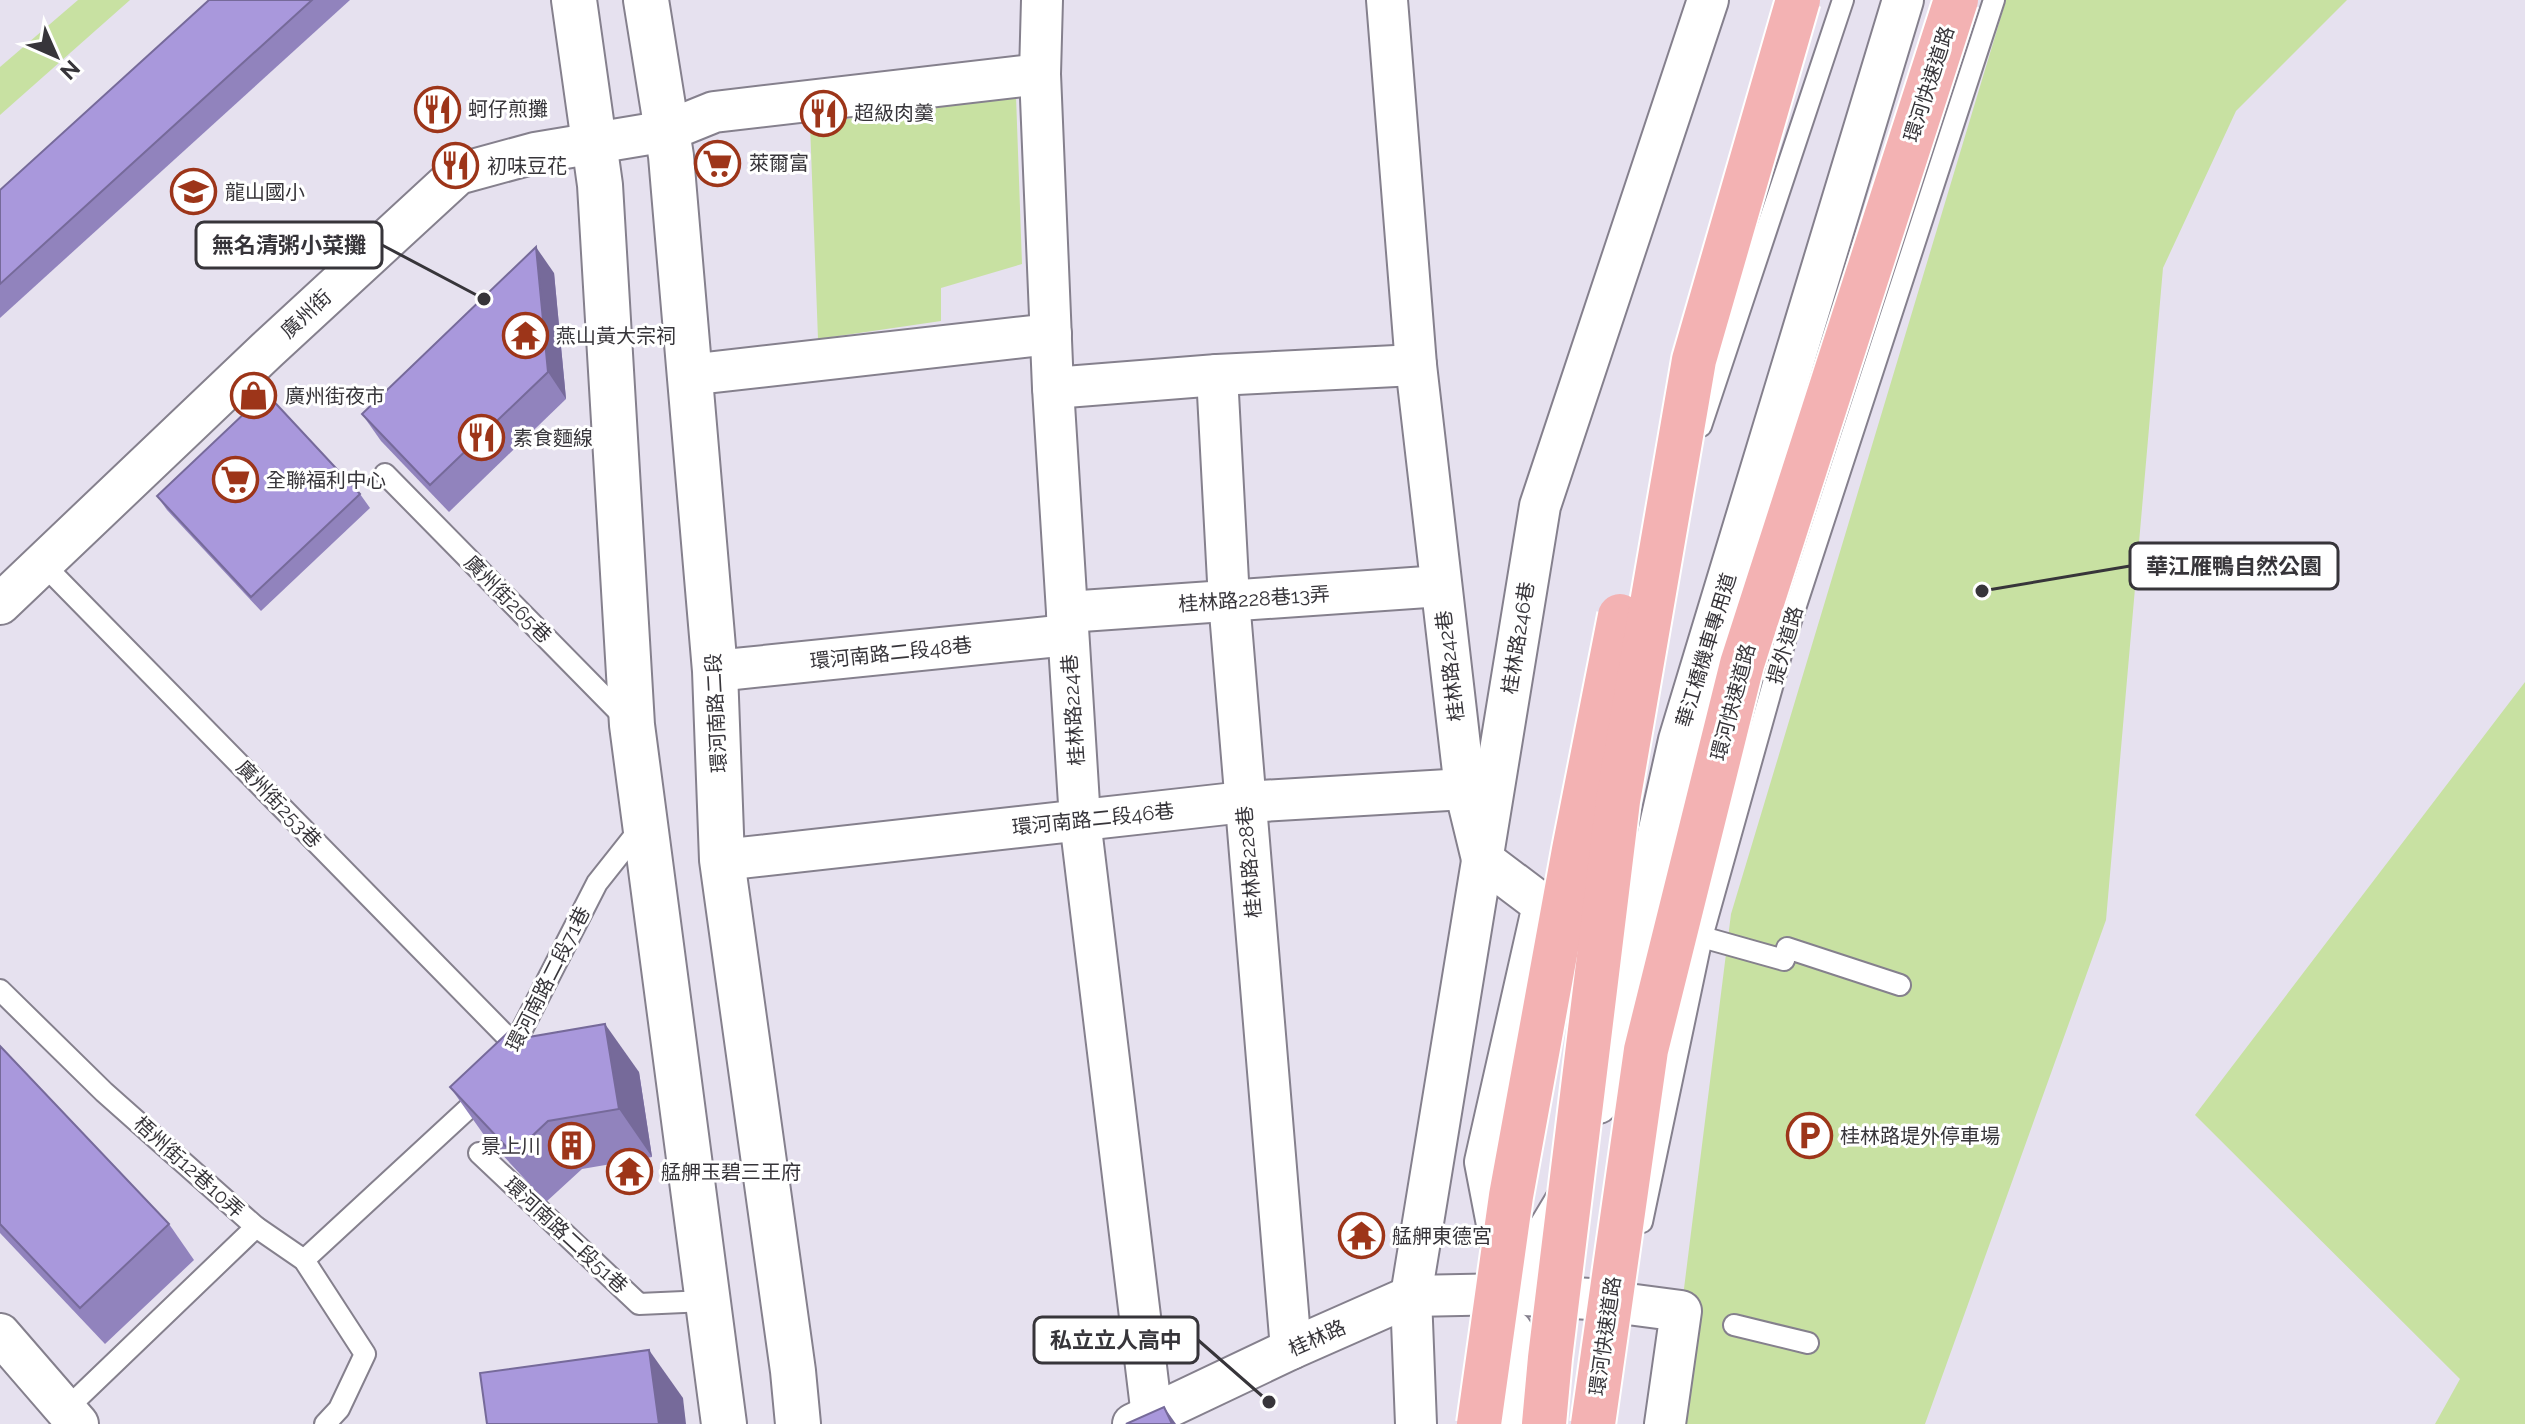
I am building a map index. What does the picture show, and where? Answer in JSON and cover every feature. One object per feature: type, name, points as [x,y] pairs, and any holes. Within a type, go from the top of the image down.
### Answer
[{"type":"highway","points":[[1479,1424],[1511,1196],[1621,611],[1798,0]]},
{"type":"highway","name":"環河快速道路","points":[[1593,1424],[1646,1050],[1742,664],[1956,0]]},
{"type":"highway","points":[[1544,1424],[1618,801],[1694,360]]},
{"type":"street","points":[[574,0],[601,201],[632,725],[724,1424]]},
{"type":"street","name":"環河南路二段","points":[[646,0],[667,131],[715,671],[722,860],[798,1424]]},
{"type":"street","name":"桂林路224巷","points":[[1042,0],[1040,74],[1053,388],[1080,820],[1143,1420]]},
{"type":"street","name":"桂林路242巷","points":[[1387,0],[1416,365],[1465,789],[1482,859]]},
{"type":"street","name":"桂林路246巷","points":[[1416,1424],[1411,1296],[1540,506],[1708,0]]},
{"type":"street","name":"華江橋機車專用道","points":[[1510,1294],[1583,1172],[1679,740],[1903,0]]},
{"type":"street","name":"廣州街","points":[[0,604],[267,350],[458,174],[535,153],[667,131],[714,112],[1040,74]]},
{"type":"street","points":[[688,375],[1051,334]]},
{"type":"street","points":[[1053,388],[1217,375],[1416,365]]},
{"type":"street","name":"桂林路228巷","points":[[1217,375],[1244,802],[1291,1349]]},
{"type":"street","name":"桂林路228巷13弄","points":[[1068,623],[1229,600],[1441,586]]},
{"type":"street","name":"環河南路二段48巷","points":[[715,671],[1068,623]]},
{"type":"street","name":"環河南路二段46巷","points":[[722,860],[1244,802],[1465,789]]},
{"type":"street","points":[[1482,859],[1543,905],[1485,1162],[1513,1319],[1503,1424]]},
{"type":"street","name":"桂林路","points":[[1143,1420],[1411,1296],[1510,1294],[1590,1299],[1681,1311],[1665,1424]]},
{"type":"street","points":[[1609,1424],[1625,1304]]},
{"type":"street","points":[[0,1334],[65,1419]]},
{"type":"lane","points":[[1543,905],[1843,0]]},
{"type":"lane","name":"提外道路","points":[[1625,1304],[1702,937],[1788,630],[1994,0]]},
{"type":"lane","name":"廣州街265巷","points":[[385,474],[632,725]]},
{"type":"lane","name":"廣州街253巷","points":[[43,564],[514,1044]]},
{"type":"lane","name":"環河南路二段71巷","points":[[304,1260],[496,1084],[597,883],[645,822]]},
{"type":"lane","points":[[1702,937],[1784,960],[1787,948],[1900,985]]},
{"type":"lane","name":"梧州街12巷10弄","points":[[0,990],[104,1092],[256,1227],[304,1260],[365,1354],[339,1409],[325,1424]]},
{"type":"lane","name":"環河南路二段51巷","points":[[479,1153],[639,1304],[706,1301]]},
{"type":"lane","points":[[65,1419],[256,1227]]},
{"type":"lane","points":[[1734,1325],[1808,1343]]},
{"type":"green space","points":[[78,0],[130,0],[0,115],[0,67]]},
{"type":"green space","points":[[2006,0],[2347,0],[2236,111],[2163,268],[2106,920],[1925,1424],[1667,1424],[1731,914]]},
{"type":"green space","points":[[1016,96],[1022,264],[941,288],[941,321],[818,339],[810,124]]},
{"type":"green space","points":[[2525,682],[2525,1424],[2435,1424],[2460,1379],[2195,1115]]},
{"type":"building","points":[[209,0],[312,0],[0,284],[0,190]]},
{"type":"building","name":"燕山黃大宗祠","points":[[536,247],[548,372],[430,485],[362,414]]},
{"type":"building","points":[[266,393],[360,494],[251,597],[157,496]]},
{"type":"building","points":[[605,1024],[619,1109],[548,1121],[513,1154],[450,1087],[515,1026],[517,1039]]},
{"type":"building","points":[[0,1046],[169,1224],[80,1308],[0,1224]]},
{"type":"building","points":[[649,1350],[659,1424],[487,1424],[480,1373]]},
{"type":"building","points":[[1164,1407],[1172,1424],[1126,1424]]},
{"type":"place","name":"蚵仔煎攤","points":[[437,109]]},
{"type":"place","name":"超級肉羹","points":[[823,113]]},
{"type":"place","name":"萊爾富","points":[[718,163]]},
{"type":"place","name":"初味豆花","points":[[456,166]]},
{"type":"place","name":"龍山國小","points":[[194,192]]},
{"type":"place","name":"無名清粥小菜攤","points":[[484,299]]},
{"type":"place","name":"燕山黃大宗祠","points":[[525,336]]},
{"type":"place","name":"廣州街夜市","points":[[254,396]]},
{"type":"place","name":"素食麵線","points":[[482,438]]},
{"type":"place","name":"全聯福利中心","points":[[235,480]]},
{"type":"place","name":"華江雁鴨自然公園","points":[[1982,591]]},
{"type":"place","name":"桂林路堤外停車場","points":[[1809,1136]]},
{"type":"place","name":"景上川","points":[[572,1146]]},
{"type":"place","name":"艋舺玉碧三王府","points":[[630,1172]]},
{"type":"place","name":"艋舺東德宮","points":[[1361,1236]]},
{"type":"place","name":"私立立人高中","points":[[1269,1402]]}]
